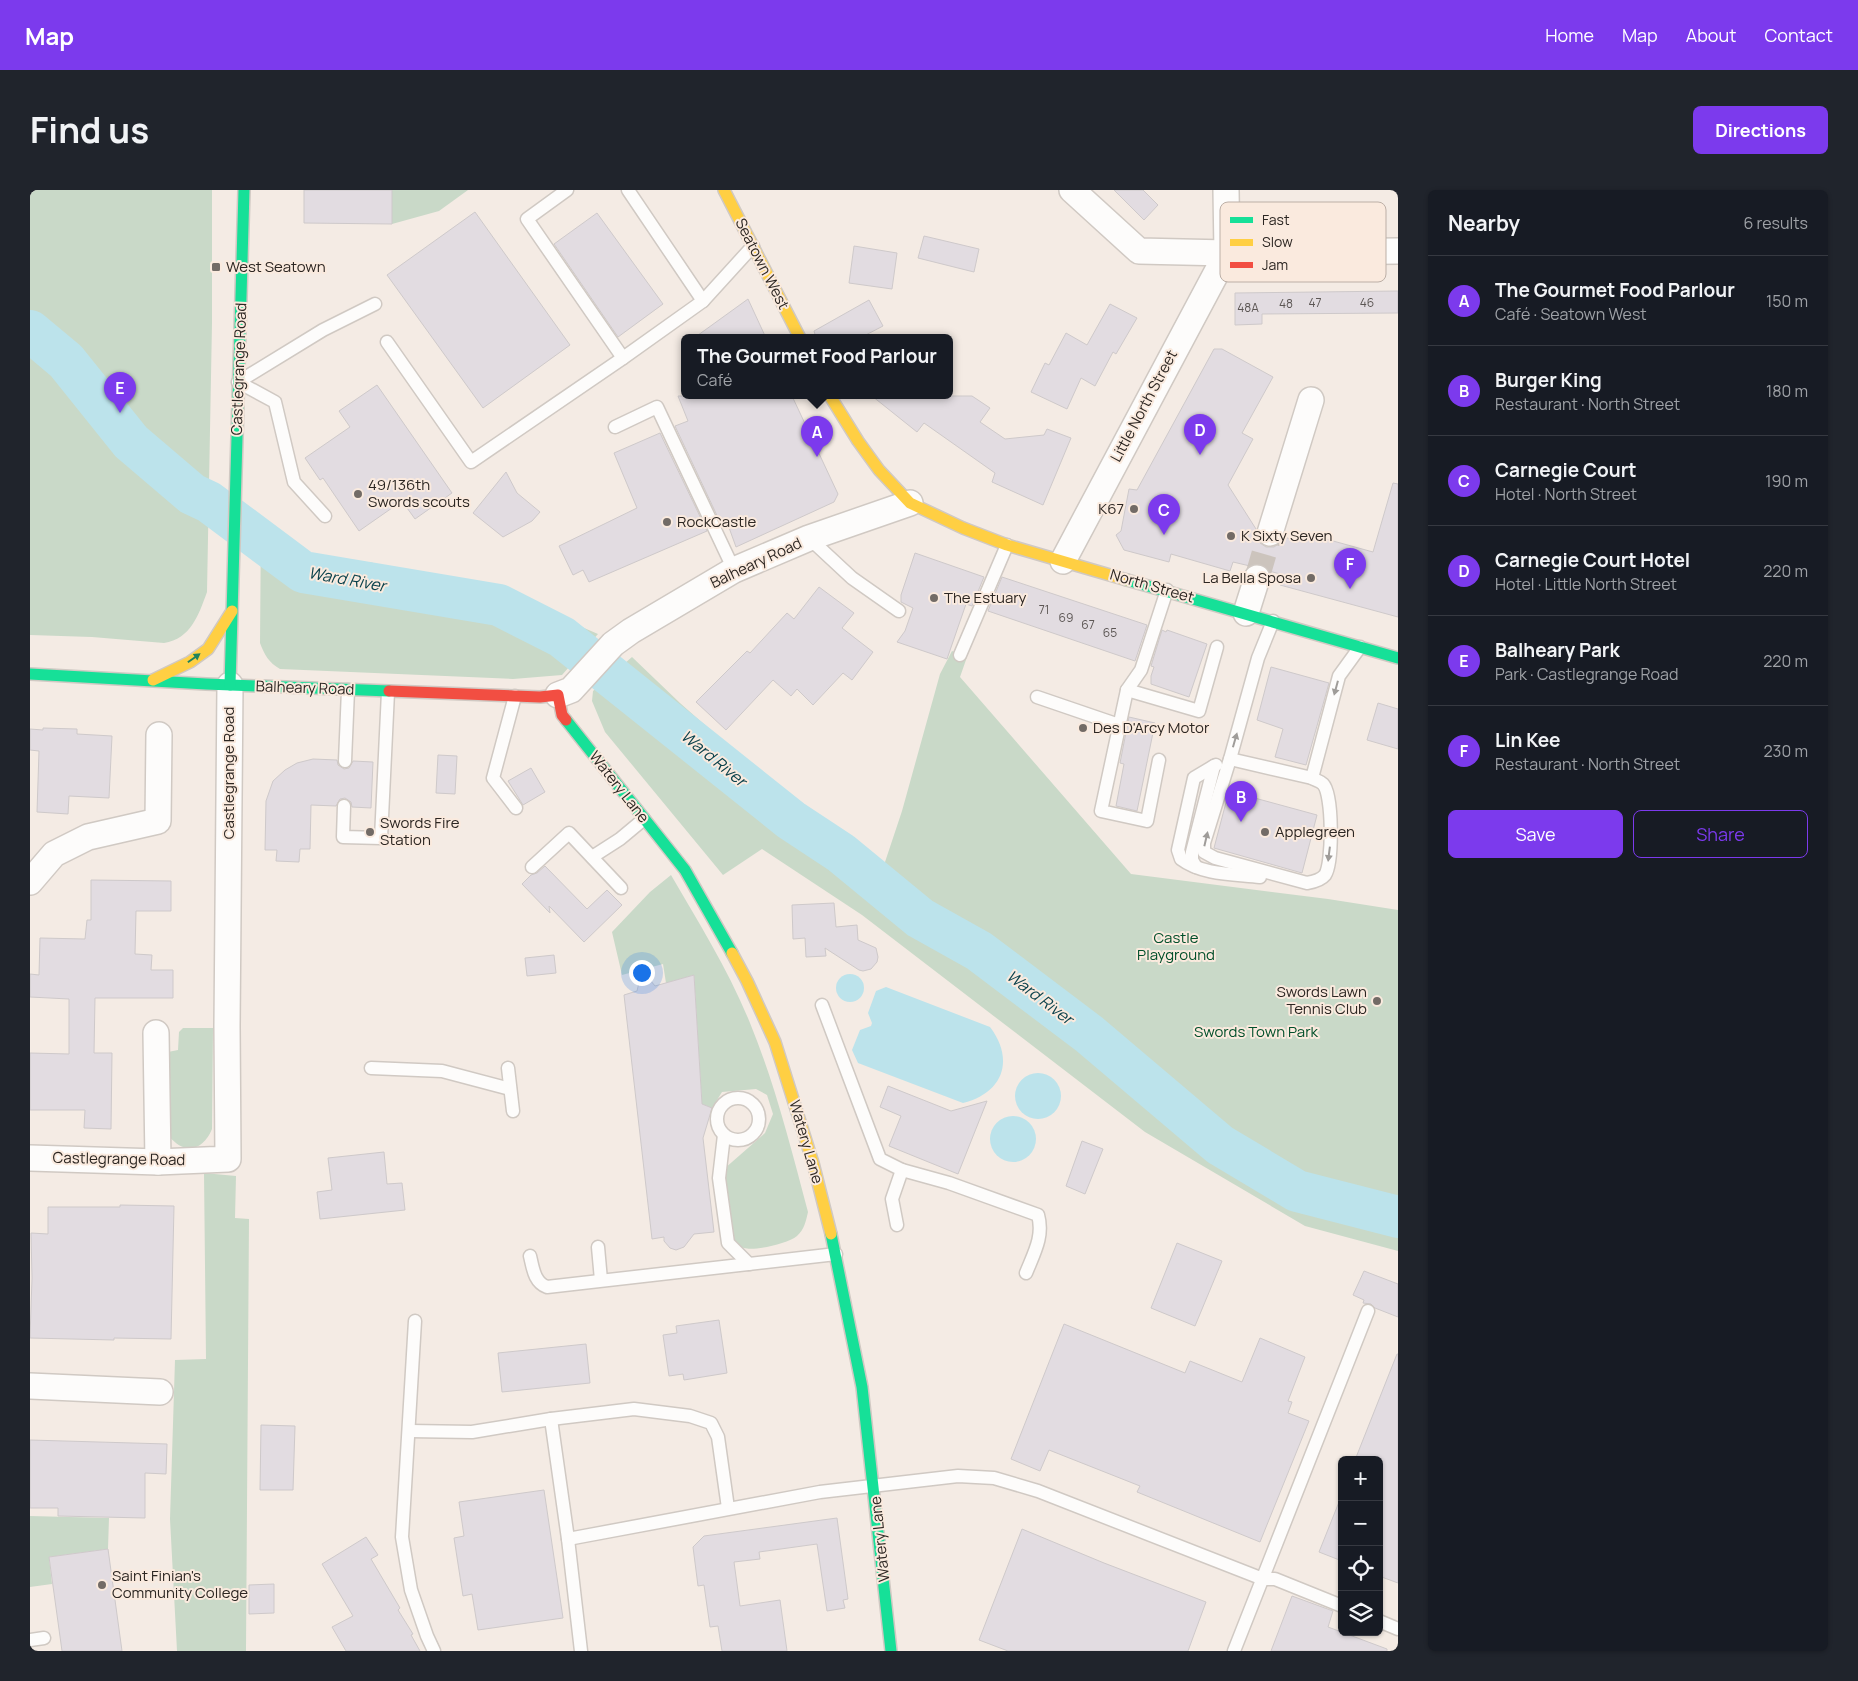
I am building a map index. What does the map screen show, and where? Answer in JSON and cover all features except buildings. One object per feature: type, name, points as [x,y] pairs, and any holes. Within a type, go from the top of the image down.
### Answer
[{"type":"main road","name":"Castlegrange Road","points":[[230,685],[244,190]]},
{"type":"main road","name":"Seatown West","points":[[724,190],[798,334]]},
{"type":"main road","points":[[832,399],[879,470],[910,503]]},
{"type":"main road","name":"North Street","points":[[910,503],[963,528],[1007,545],[1398,658]]},
{"type":"main road","points":[[151,681],[190,662],[208,649],[232,611]]},
{"type":"main road","name":"Balheary Road","points":[[30,674],[230,685],[540,697],[568,690]]},
{"type":"main road","name":"Watery Lane","points":[[568,690],[562,715],[697,889],[747,981],[775,1042],[813,1163],[836,1254],[862,1388],[891,1651]]},
{"type":"street","points":[[1072,190],[1139,251],[1220,253]]},
{"type":"street","name":"Little North Street","points":[[1063,560],[1220,266]]},
{"type":"street","points":[[1270,533],[1311,400]]},
{"type":"street","name":"Balheary Road","points":[[568,690],[613,644],[680,600],[734,570],[809,538],[910,503]]},
{"type":"street","points":[[1246,613],[1257,578]]},
{"type":"street","name":"Castlegrange Road","points":[[30,1158],[158,1162],[228,1159],[227,1026],[230,685]]},
{"type":"street","points":[[30,882],[54,854],[88,837],[158,821],[159,735]]},
{"type":"street","points":[[156,1033],[158,1162]]},
{"type":"street","points":[[30,1386],[160,1392]]},
{"type":"lane","points":[[567,190],[527,219],[623,358]]},
{"type":"lane","points":[[628,190],[703,301]]},
{"type":"lane","points":[[387,342],[471,462],[703,301],[753,246]]},
{"type":"lane","points":[[325,516],[294,482],[275,402],[238,382],[322,330],[375,304]]},
{"type":"lane","points":[[615,427],[657,407],[734,570]]},
{"type":"lane","points":[[809,538],[852,578],[899,611]]},
{"type":"lane","points":[[960,654],[1007,545]]},
{"type":"lane","points":[[1159,760],[1147,821],[1101,811],[1127,690],[1140,670],[1167,590]]},
{"type":"lane","points":[[1272,621],[1258,658],[1204,843],[1204,852],[1215,858],[1308,883]]},
{"type":"lane","points":[[1127,690],[1199,711],[1218,647]]},
{"type":"lane","points":[[1312,778],[1339,676],[1360,647]]},
{"type":"lane","points":[[345,760],[348,690]]},
{"type":"lane","points":[[344,806],[342,837],[381,838],[388,692]]},
{"type":"lane","points":[[515,696],[493,778],[516,808]]},
{"type":"lane","points":[[1037,697],[1119,725]]},
{"type":"lane","points":[[1230,758],[1312,778],[1323,784],[1329,799],[1330,854],[1325,874],[1317,881],[1308,883],[1214,871],[1196,867],[1181,859],[1178,850],[1194,778],[1230,758]]},
{"type":"lane","points":[[592,857],[620,839],[644,819]]},
{"type":"lane","points":[[532,867],[569,833],[621,888]]},
{"type":"lane","points":[[822,1005],[880,1159],[902,1170],[949,1183],[1038,1214],[1040,1237],[1026,1272]]},
{"type":"lane","points":[[371,1068],[442,1071],[510,1089]]},
{"type":"lane","points":[[508,1068],[513,1111]]},
{"type":"lane","points":[[724,1134],[719,1178],[728,1243],[750,1264]]},
{"type":"lane","points":[[896,1225],[892,1199],[902,1170]]},
{"type":"lane","points":[[598,1247],[601,1280]]},
{"type":"lane","points":[[530,1256],[536,1279],[547,1287],[836,1254]]},
{"type":"lane","points":[[1234,1651],[1368,1311]]},
{"type":"lane","points":[[415,1320],[410,1431],[402,1537],[411,1590],[426,1636],[434,1651]]},
{"type":"lane","points":[[410,1431],[472,1432],[551,1419],[634,1409],[690,1416],[711,1423],[718,1437],[728,1508]]},
{"type":"lane","points":[[551,1419],[581,1651]]},
{"type":"lane","points":[[568,1539],[820,1492],[958,1476],[994,1478],[1047,1494],[1263,1579],[1275,1579],[1338,1604]]},
{"type":"lane","points":[[1383,1623],[1398,1629]]},
{"type":"lane","points":[[30,1640],[44,1638]]},
{"type":"green space","points":[[30,190],[212,190],[212,323],[207,592],[193,624],[173,641],[164,643],[92,637],[30,635]]},
{"type":"green space","points":[[392,190],[468,190],[439,211],[392,224]]},
{"type":"green space","points":[[261,521],[308,564],[354,574],[370,562],[431,582],[517,599],[598,634],[562,675],[513,679],[280,669],[267,658],[260,643]]},
{"type":"green space","name":"Swords Town Park","points":[[952,651],[967,657],[960,677],[1131,874],[1328,899],[1398,910],[1398,1251],[1305,1226],[1145,1132],[862,915],[762,849],[723,875],[605,732],[592,701],[593,691],[632,657],[680,703],[803,812],[883,868],[902,811],[940,674]]},
{"type":"green space","points":[[671,875],[713,947],[742,1004],[759,1046],[782,1116],[808,1212],[799,1234],[779,1244],[749,1249],[743,1248],[734,1242],[724,1169],[765,1133],[773,1114],[767,1095],[756,1089],[722,1092],[712,1108],[702,1104],[694,975],[666,983],[663,964],[622,975],[612,932],[650,892]]},
{"type":"green space","points":[[183,1028],[213,1028],[212,1129],[204,1142],[193,1148],[181,1146],[169,1136],[168,1052],[178,1050],[179,1032]]},
{"type":"green space","points":[[204,1173],[236,1176],[235,1218],[249,1219],[246,1651],[177,1651],[170,1519],[175,1360],[206,1359]]},
{"type":"green space","points":[[30,1516],[109,1518],[108,1549],[49,1557],[52,1584],[30,1587]]},
{"type":"water","points":[[850,974],[860,978],[864,988],[860,998],[850,1002],[840,998],[836,988],[840,978]]},
{"type":"water","points":[[886,987],[990,1027],[998,1039],[1003,1063],[1001,1074],[988,1092],[963,1103],[858,1063],[852,1050],[860,1030],[871,1026],[872,1023],[868,1013],[876,991]]},
{"type":"water","points":[[1038,1073],[1051,1077],[1057,1083],[1061,1096],[1057,1109],[1051,1115],[1038,1119],[1025,1115],[1019,1109],[1015,1096],[1019,1083],[1025,1077]]},
{"type":"water","points":[[1013,1116],[1026,1120],[1032,1126],[1036,1139],[1032,1152],[1026,1158],[1013,1162],[1000,1158],[994,1152],[990,1139],[994,1126],[1000,1120]]},
{"type":"waterway","name":"Ward River","points":[[30,331],[66,361],[131,442],[192,494],[209,502],[303,572],[499,605],[562,637],[791,820],[841,853],[920,918],[979,951],[1089,1034],[1220,1145],[1297,1191],[1398,1217]]},
{"type":"tunnel","points":[[1257,578],[1270,533]]},
{"type":"traffic: fast","points":[[230,685],[244,190]]},
{"type":"traffic: fast","points":[[1127,580],[1398,658]]},
{"type":"traffic: fast","points":[[30,674],[206,684],[389,691]]},
{"type":"traffic: fast","points":[[566,720],[685,870],[732,953]]},
{"type":"traffic: fast","points":[[831,1234],[862,1387],[891,1651]]},
{"type":"traffic: slow","points":[[724,190],[798,334]]},
{"type":"traffic: slow","points":[[832,399],[879,470],[910,503],[963,528],[1007,545],[1127,580]]},
{"type":"traffic: slow","points":[[153,680],[190,662],[208,649],[232,611]]},
{"type":"traffic: slow","points":[[732,953],[775,1042],[813,1163],[831,1234]]},
{"type":"traffic: jam","points":[[389,691],[540,697],[558,695],[562,715],[566,720]]},
{"type":"place","name":"West Seatown","points":[[216,267]]},
{"type":"place","name":"Balheary Park","points":[[120,413]]},
{"type":"place","name":"Carnegie Court Hotel","points":[[1200,455]]},
{"type":"place","name":"The Gourmet Food Parlour","points":[[817,457]]},
{"type":"place","name":"49/136th Swords scouts","points":[[358,494]]},
{"type":"place","name":"K67","points":[[1134,509]]},
{"type":"place","name":"RockCastle","points":[[667,522]]},
{"type":"place","name":"Carnegie Court","points":[[1164,535]]},
{"type":"place","name":"K Sixty Seven","points":[[1231,536]]},
{"type":"place","name":"La Bella Sposa","points":[[1311,578]]},
{"type":"place","name":"Lin Kee","points":[[1350,589]]},
{"type":"place","name":"The Estuary","points":[[934,598]]},
{"type":"place","name":"Des D'Arcy Motor","points":[[1083,728]]},
{"type":"place","name":"Burger King","points":[[1241,822]]},
{"type":"place","name":"Swords Fire Station","points":[[370,832]]},
{"type":"place","name":"Applegreen","points":[[1265,832]]},
{"type":"place","name":"Swords Lawn Tennis Club","points":[[1377,1001]]},
{"type":"place","name":"Saint Finian's Community College","points":[[102,1585]]},
{"type":"park label","name":"Castle Playground","points":[[1176,946]]}]
